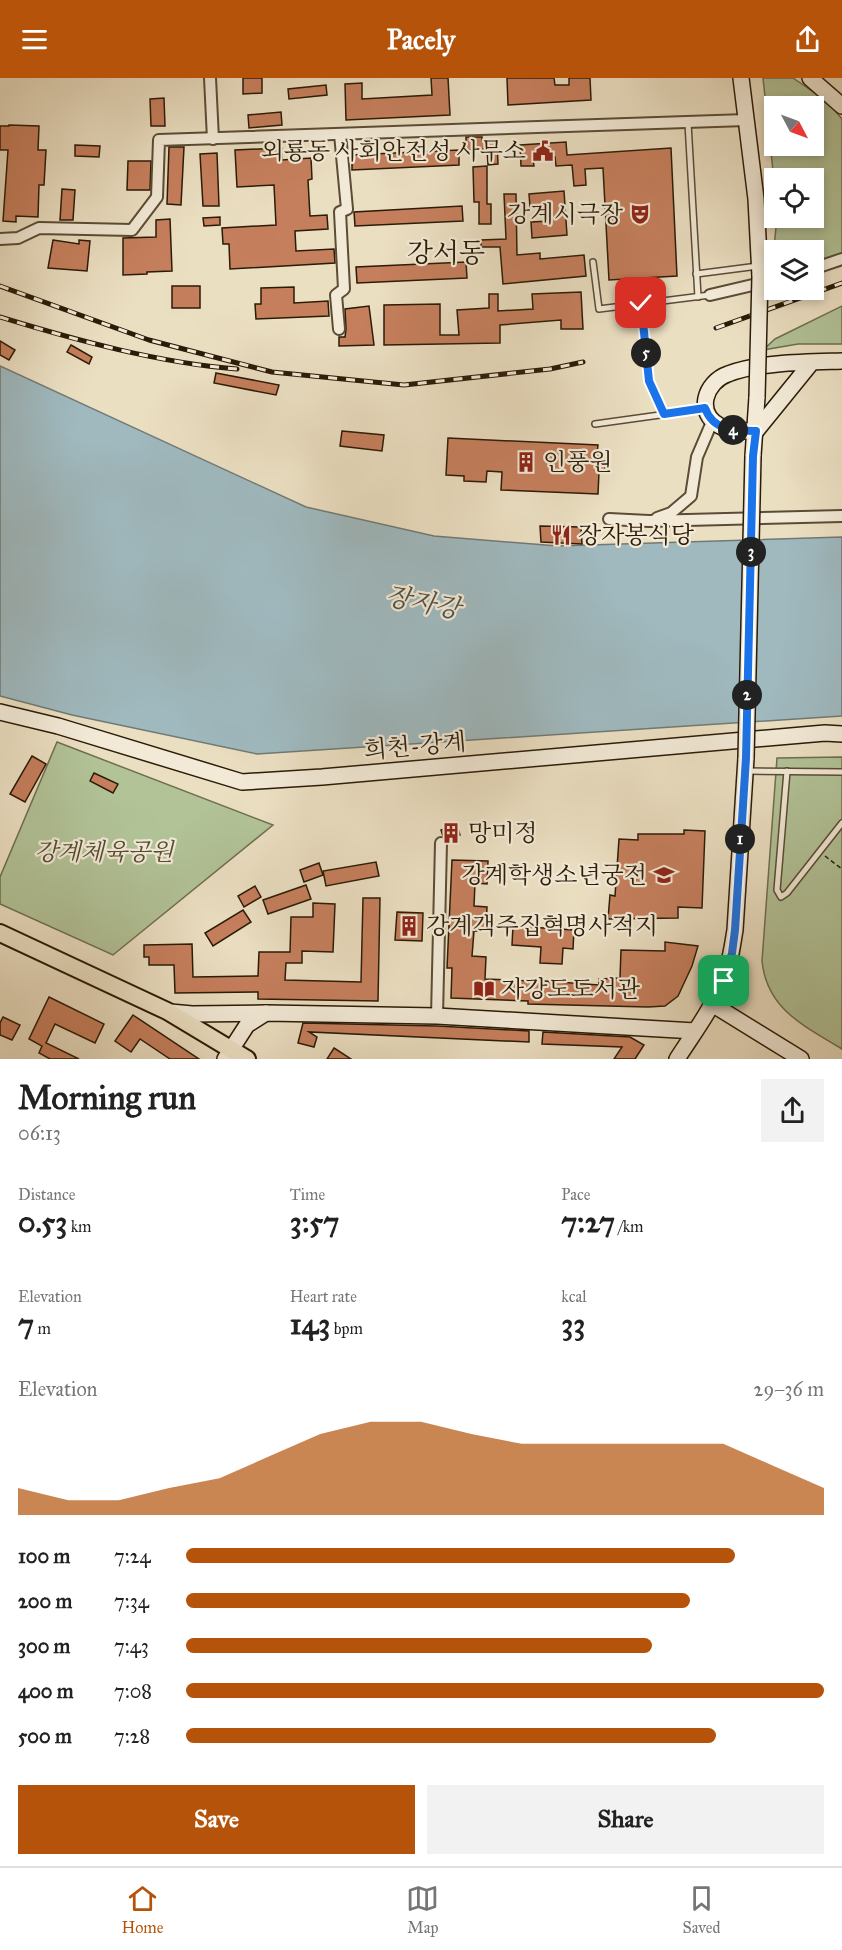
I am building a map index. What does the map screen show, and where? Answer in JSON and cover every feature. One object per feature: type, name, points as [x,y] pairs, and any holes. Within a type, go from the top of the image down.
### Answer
[{"type":"main road","points":[[741,78],[764,266]]},
{"type":"main road","points":[[810,78],[842,106]]},
{"type":"main road","points":[[677,1059],[724,981],[733,942],[745,765],[753,456],[764,289]]},
{"type":"main road","points":[[756,431],[722,428],[708,415],[708,388],[727,374],[741,370],[842,361]]},
{"type":"main road","points":[[756,431],[812,362]]},
{"type":"main road","name":"희천-강계","points":[[0,712],[58,726],[242,782],[825,733],[842,734]]},
{"type":"main road","points":[[0,933],[167,1011],[229,1054],[248,1059]]},
{"type":"main road","points":[[712,1004],[801,1059]]},
{"type":"main road","points":[[167,1011],[192,1014],[437,1016],[695,1031]]},
{"type":"main road","points":[[229,1054],[247,1025],[266,1013]]},
{"type":"street","points":[[210,78],[213,139]]},
{"type":"street","points":[[0,239],[18,238],[39,228],[132,230],[157,197],[159,140],[746,120]]},
{"type":"street","points":[[339,329],[336,295],[344,289],[340,212],[347,209],[340,134]]},
{"type":"street","points":[[824,265],[842,259]]},
{"type":"street","points":[[710,295],[764,274]]},
{"type":"street","points":[[649,521],[671,513],[691,496],[697,457],[708,415]]},
{"type":"street","points":[[609,519],[649,521],[842,516]]},
{"type":"street","points":[[437,1016],[441,843]]},
{"type":"lane","points":[[688,123],[698,297]]},
{"type":"lane","points":[[593,262],[599,309],[710,295]]},
{"type":"lane","points":[[696,274],[764,274]]},
{"type":"lane","points":[[595,424],[664,414],[708,415]]},
{"type":"lane","points":[[745,765],[787,771],[842,772]]},
{"type":"lane","points":[[787,771],[777,890],[781,897],[787,893],[842,823]]},
{"type":"path","points":[[641,303],[649,381],[664,414]]},
{"type":"path","points":[[819,852],[842,870]]},
{"type":"green space","points":[[763,78],[793,78],[819,96],[765,96]]},
{"type":"green space","points":[[824,99],[842,119],[842,253],[824,259],[824,240],[775,240],[776,228],[824,228],[824,168],[773,168],[771,156],[824,156]]},
{"type":"green space","points":[[842,306],[842,344],[798,344],[763,350],[775,339]]},
{"type":"green space","name":"강계체육공원","points":[[57,742],[273,825],[113,955],[0,904],[0,877]]},
{"type":"green space","points":[[842,757],[842,1049],[802,1024],[780,1004],[765,978],[762,961],[777,758]]},
{"type":"water","name":"장자강","points":[[0,366],[306,507],[434,536],[558,546],[842,537],[842,716],[257,754],[72,715],[0,696]]},
{"type":"building","points":[[243,78],[262,78],[262,93],[243,94]]},
{"type":"building","points":[[431,78],[448,78],[450,115],[346,120],[345,84],[362,83],[362,99],[432,95]]},
{"type":"building","points":[[507,78],[554,78],[555,85],[569,85],[569,78],[590,78],[591,100],[508,105]]},
{"type":"building","points":[[326,85],[327,95],[289,99],[288,89]]},
{"type":"building","points":[[164,98],[165,126],[151,126],[150,99]]},
{"type":"building","points":[[281,112],[282,125],[249,128],[248,115]]},
{"type":"building","points":[[0,126],[39,126],[38,150],[46,150],[44,185],[39,185],[38,217],[16,216],[16,222],[3,221],[8,150],[0,150]]},
{"type":"building","points":[[466,137],[482,137],[482,141],[497,140],[498,164],[488,165],[487,149],[466,150]]},
{"type":"building","name":"강계시극장","points":[[566,142],[567,155],[671,148],[677,276],[609,280],[603,168],[585,169],[586,185],[574,186],[572,165],[556,166],[555,157],[533,159],[534,166],[521,166],[520,145]]},
{"type":"building","points":[[75,145],[100,146],[99,157],[75,156]]},
{"type":"building","points":[[169,147],[184,147],[181,205],[167,204]]},
{"type":"building","points":[[282,148],[282,160],[311,158],[312,179],[308,180],[310,216],[327,215],[328,229],[295,231],[296,251],[334,249],[335,263],[230,269],[229,244],[223,244],[222,228],[276,225],[274,185],[237,187],[235,150]]},
{"type":"building","points":[[459,150],[459,165],[352,170],[352,155]]},
{"type":"building","points":[[217,153],[219,206],[203,206],[200,154]]},
{"type":"building","points":[[128,161],[151,161],[150,190],[127,190]]},
{"type":"building","points":[[487,166],[487,204],[491,204],[491,224],[479,224],[479,202],[474,202],[473,167]]},
{"type":"building","points":[[62,189],[75,190],[73,220],[60,220]]},
{"type":"building","points":[[564,191],[567,235],[532,238],[531,222],[550,221],[549,207],[530,207],[529,194]]},
{"type":"building","points":[[504,194],[516,194],[517,255],[540,253],[540,259],[584,255],[586,276],[503,284],[500,247],[481,247],[481,240],[506,239]]},
{"type":"building","points":[[462,206],[463,221],[355,226],[354,212]]},
{"type":"building","points":[[220,217],[220,225],[204,226],[203,218]]},
{"type":"building","points":[[170,219],[172,271],[123,275],[123,238],[156,237],[156,220]]},
{"type":"building","points":[[53,240],[79,244],[79,240],[90,241],[87,271],[48,268]]},
{"type":"building","points":[[466,262],[467,278],[357,283],[356,267]]},
{"type":"building","points":[[172,286],[200,286],[200,308],[172,308]]},
{"type":"building","points":[[294,287],[294,303],[328,301],[329,316],[256,319],[255,304],[261,304],[261,288]]},
{"type":"building","points":[[581,292],[583,329],[561,329],[561,320],[500,325],[500,343],[384,345],[384,305],[440,304],[440,335],[459,335],[457,310],[489,308],[489,294],[498,294],[498,311],[533,309],[532,294]]},
{"type":"building","points":[[369,306],[374,345],[339,346],[339,337],[345,337],[345,309]]},
{"type":"building","points":[[0,341],[15,350],[9,360],[0,355]]},
{"type":"building","points":[[71,345],[92,357],[89,364],[67,352]]},
{"type":"building","points":[[216,373],[279,385],[276,395],[214,383]]},
{"type":"building","points":[[342,431],[384,435],[382,451],[340,446]]},
{"type":"building","name":"인풍원","points":[[448,438],[598,445],[597,453],[606,454],[605,472],[599,472],[598,494],[501,490],[502,472],[487,471],[486,482],[464,481],[464,476],[446,475]]},
{"type":"building","name":"장자봉식당","points":[[540,526],[581,527],[582,544],[541,542]]},
{"type":"building","points":[[32,756],[46,764],[25,802],[10,794]]},
{"type":"building","points":[[94,773],[118,784],[113,793],[90,781]]},
{"type":"building","name":"망미정","points":[[457,826],[460,835],[447,838],[443,836],[441,830]]},
{"type":"building","points":[[684,830],[705,831],[702,908],[678,907],[678,918],[608,919],[610,895],[615,896],[619,839],[638,840],[638,834],[684,834]]},
{"type":"building","points":[[452,860],[488,861],[487,884],[475,883],[474,906],[487,907],[486,931],[474,931],[472,956],[486,957],[485,979],[599,985],[599,979],[620,978],[621,950],[665,951],[665,942],[698,946],[692,966],[678,996],[665,1006],[648,1007],[528,1004],[528,1001],[451,998],[452,968],[447,968]]},
{"type":"building","points":[[376,862],[379,876],[326,886],[323,871]]},
{"type":"building","points":[[319,863],[323,875],[304,882],[300,870]]},
{"type":"building","points":[[306,885],[311,899],[268,914],[263,900]]},
{"type":"building","points":[[255,886],[261,897],[244,907],[238,896]]},
{"type":"building","points":[[363,898],[380,898],[378,1001],[258,999],[258,992],[175,993],[174,965],[149,965],[149,957],[144,957],[144,945],[192,944],[193,977],[258,976],[259,952],[290,952],[291,917],[313,917],[313,903],[335,904],[333,952],[302,951],[302,963],[286,963],[285,980],[361,982]]},
{"type":"building","points":[[243,910],[251,922],[213,946],[205,933]]},
{"type":"building","name":"강계객주집혁명사적지","points":[[397,912],[423,913],[422,941],[395,940]]},
{"type":"building","points":[[513,926],[574,930],[573,949],[563,948],[562,964],[540,963],[541,947],[512,945]]},
{"type":"building","points":[[49,997],[104,1024],[95,1043],[55,1024],[46,1043],[79,1059],[50,1059],[39,1053],[42,1046],[29,1039]]},
{"type":"building","points":[[133,1015],[199,1059],[170,1059],[140,1039],[131,1052],[115,1041]]},
{"type":"building","points":[[3,1017],[20,1025],[12,1040],[0,1035],[0,1023]]},
{"type":"building","points":[[303,1023],[529,1031],[529,1042],[309,1032],[317,1037],[314,1047],[298,1043]]},
{"type":"building","points":[[543,1032],[630,1037],[644,1045],[635,1059],[614,1059],[622,1047],[542,1044]]},
{"type":"building","points":[[334,1048],[351,1059],[327,1059]]},
{"type":"railway","points":[[716,328],[842,283]]},
{"type":"railway","points":[[0,286],[149,340],[272,372],[404,385],[550,369],[583,362]]},
{"type":"railway","points":[[0,317],[148,356],[237,369]]},
{"type":"place","name":"외룡동 사회안전성 사무소","points":[[543,151]]},
{"type":"place","name":"강계시극장","points":[[640,214]]},
{"type":"place","name":"인풍원","points":[[526,462]]},
{"type":"place","name":"장자봉식당","points":[[561,535]]},
{"type":"place","name":"망미정","points":[[451,833]]},
{"type":"place","name":"강계학생소년궁전","points":[[664,875]]},
{"type":"place","name":"강계객주집혁명사적지","points":[[409,926]]},
{"type":"place","name":"자강도도서관","points":[[484,989]]},
{"type":"district","name":"강서동","points":[[446,252]]},
{"type":"route","points":[[641,303],[649,381],[664,414],[705,408],[712,422],[722,428],[756,431],[753,456],[746,758],[735,930],[732,953],[724,981]]}]
